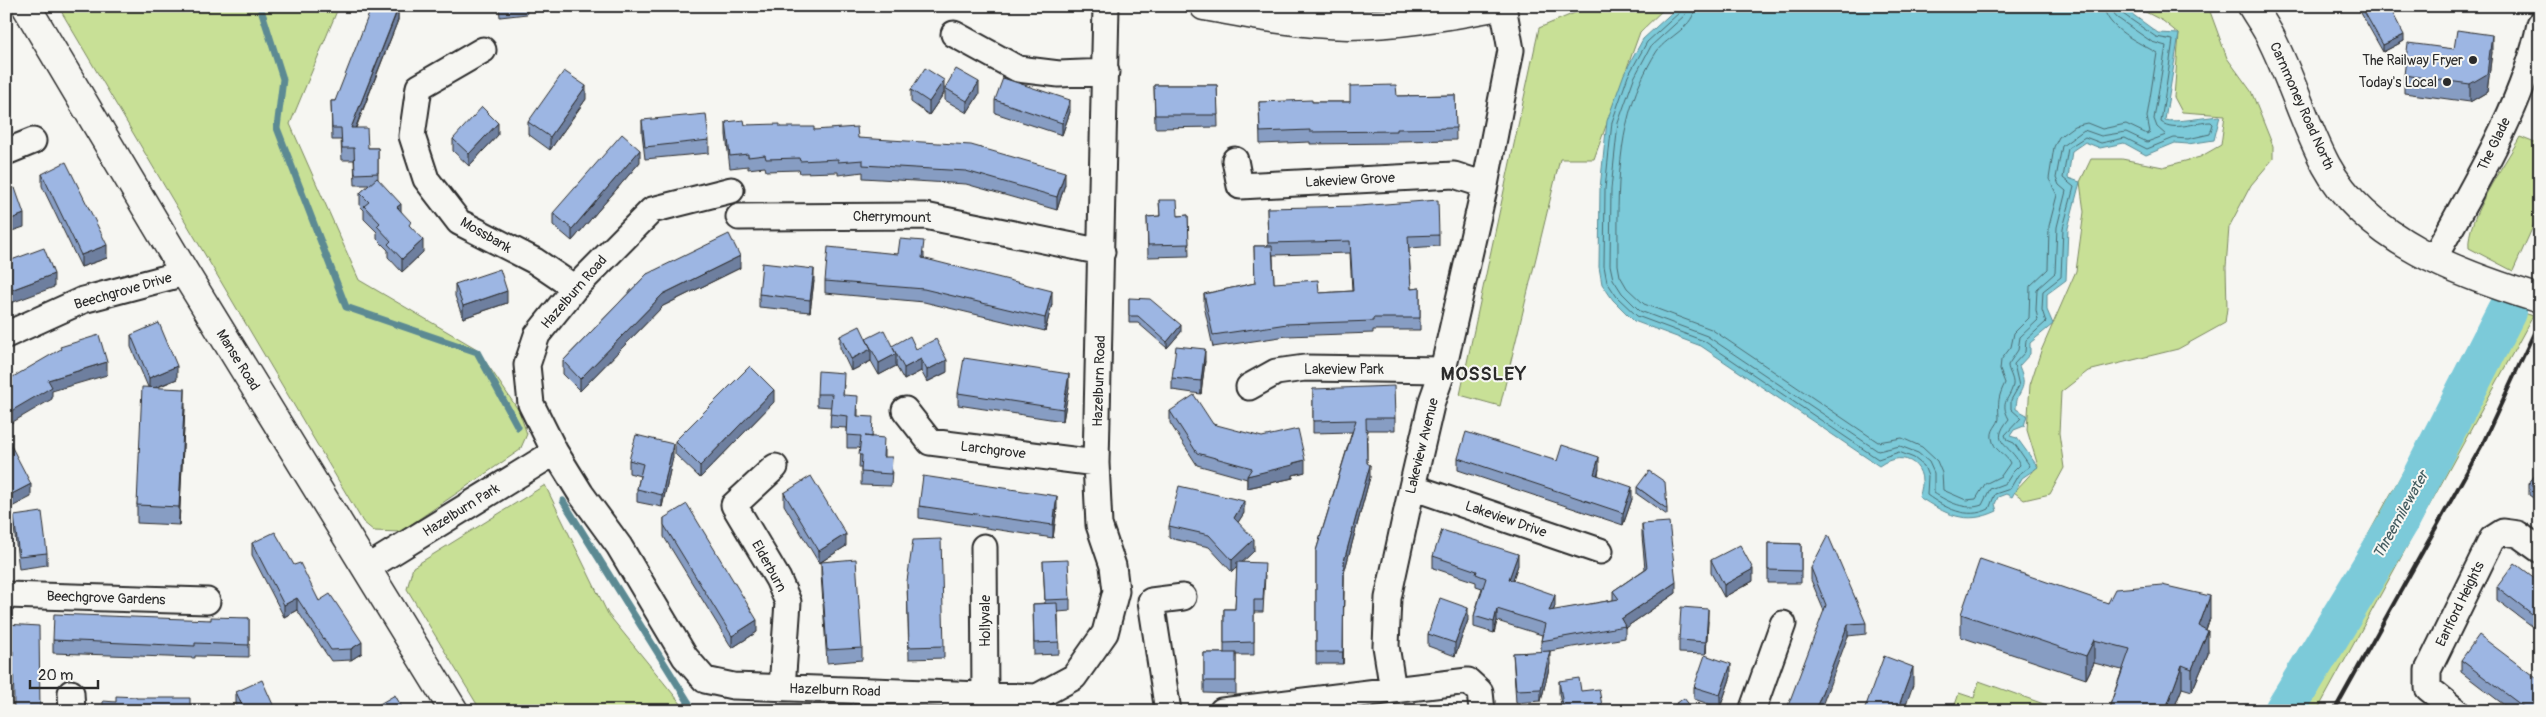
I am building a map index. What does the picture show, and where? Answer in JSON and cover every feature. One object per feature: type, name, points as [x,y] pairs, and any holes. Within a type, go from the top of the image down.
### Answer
[{"type":"main road","name":"Manse Road","points":[[26,6],[185,273],[454,711]]},
{"type":"main road","points":[[1204,6],[1308,23],[1349,24],[1394,14],[1501,6]]},
{"type":"main road","name":"Carnmoney Road North","points":[[2252,6],[2273,41],[2303,116],[2327,166],[2343,191],[2362,212],[2382,229],[2434,258],[2500,287],[2540,299]]},
{"type":"street","name":"Hazelburn Road","points":[[731,190],[652,210],[574,288],[537,335],[527,365],[531,404],[555,452],[581,494],[619,546],[685,657],[705,680],[733,686],[1037,697],[1074,677],[1106,633],[1116,592],[1112,566],[1099,525],[1096,463],[1106,6]]},
{"type":"street","name":"Lakeview Avenue","points":[[1393,690],[1386,646],[1388,598],[1432,401],[1443,370],[1485,185],[1511,50],[1501,6]]},
{"type":"street","name":"The Glade","points":[[2434,258],[2504,125],[2535,47],[2540,24]]},
{"type":"street","points":[[954,34],[1018,69],[1059,74],[1106,72]]},
{"type":"street","name":"Mossbank","points":[[483,50],[420,87],[412,136],[426,179],[459,222],[535,262],[574,288]]},
{"type":"street","points":[[6,152],[33,140]]},
{"type":"street","name":"Lakeview Grove","points":[[1235,160],[1240,186],[1454,175],[1485,185]]},
{"type":"street","name":"Cherrymount","points":[[739,217],[925,216],[1102,252]]},
{"type":"street","name":"Beechgrove Drive","points":[[6,335],[83,300],[185,273]]},
{"type":"street","name":"Lakeview Park","points":[[1249,386],[1276,372],[1305,368],[1443,370]]},
{"type":"street","name":"Larchgrove","points":[[905,410],[930,442],[1096,463]]},
{"type":"street","name":"Hazelburn Park","points":[[367,568],[555,452]]},
{"type":"street","name":"Elderburn","points":[[775,468],[734,505],[778,579],[788,602],[782,688]]},
{"type":"street","name":"Lakeview Drive","points":[[1412,487],[1600,551]]},
{"type":"street","name":"Earlford Heights","points":[[2456,711],[2428,688],[2428,670],[2492,539],[2503,532],[2518,534],[2540,550]]},
{"type":"street","name":"Hollyvale","points":[[984,547],[985,696]]},
{"type":"street","name":"Beechgrove Gardens","points":[[6,595],[207,601]]},
{"type":"street","points":[[1168,711],[1151,601],[1184,597]]},
{"type":"street","points":[[1752,711],[1784,624]]},
{"type":"street","points":[[1222,711],[1468,681],[1480,692],[1482,711]]},
{"type":"green space","points":[[58,6],[339,6],[290,124],[359,280],[477,349],[519,411],[527,434],[520,450],[400,532],[374,531],[363,522]]},
{"type":"green space","points":[[1591,6],[1667,6],[1640,32],[1594,159],[1560,159],[1500,406],[1460,395],[1539,28]]},
{"type":"green space","points":[[2134,6],[2208,6],[2227,58],[2251,91],[2273,146],[2273,159],[2251,185],[2229,227],[2225,323],[2178,349],[2088,371],[2061,392],[2059,433],[2064,468],[2050,494],[2024,500],[2014,492],[2038,466],[2027,430],[2030,385],[2041,351],[2076,271],[2084,212],[2080,182],[2091,159],[2122,159],[2163,167],[2200,157],[2221,145],[2225,115],[2182,112],[2174,97],[2179,34],[2163,21]]},
{"type":"green space","points":[[2520,137],[2540,145],[2540,211],[2513,271],[2469,248],[2473,222],[2487,192]]},
{"type":"green space","points":[[2495,305],[2533,316],[2317,711],[2271,711]]},
{"type":"green space","points":[[545,485],[608,614],[682,705],[676,711],[481,711],[407,589],[413,567]]},
{"type":"green space","points":[[1979,681],[2055,708],[2054,711],[1953,711],[1959,693],[1974,698]]},
{"type":"water","points":[[1679,6],[2121,6],[2158,33],[2179,34],[2165,120],[2220,116],[2214,140],[2188,144],[2175,143],[2146,155],[2124,143],[2100,148],[2085,142],[2072,151],[2068,178],[2080,182],[2068,228],[2066,280],[2047,294],[2047,310],[2053,324],[2030,343],[2030,354],[2019,366],[2023,385],[2016,409],[2027,415],[2024,426],[2014,430],[2010,436],[2017,438],[2038,467],[2022,478],[2012,497],[2006,494],[1998,497],[1995,504],[1997,511],[1975,518],[1965,518],[1947,513],[1938,508],[1919,497],[1922,477],[1914,463],[1898,459],[1879,466],[1701,346],[1634,321],[1613,300],[1602,284],[1599,267],[1600,188],[1607,121],[1624,74],[1643,39]]},
{"type":"building","points":[[372,6],[393,6],[398,8],[351,128],[367,128],[368,148],[378,148],[378,173],[355,174],[354,148],[342,148],[341,128],[332,128],[331,101],[335,101]]},
{"type":"building","points":[[2361,6],[2389,6],[2404,35],[2383,45]]},
{"type":"building","points":[[2457,30],[2492,35],[2487,74],[2470,84],[2404,75],[2408,43],[2454,49]]},
{"type":"building","points":[[925,68],[944,80],[929,102],[911,90]]},
{"type":"building","points":[[956,69],[979,82],[967,101],[945,88]]},
{"type":"building","points":[[564,71],[586,86],[550,137],[528,122]]},
{"type":"building","points":[[1003,78],[1070,100],[1062,123],[995,100]]},
{"type":"building","points":[[1154,85],[1217,85],[1218,115],[1155,115]]},
{"type":"building","points":[[1396,85],[1397,96],[1455,95],[1456,128],[1397,129],[1397,131],[1310,132],[1310,130],[1260,132],[1259,102],[1312,100],[1312,102],[1350,102],[1350,86]]},
{"type":"building","points":[[482,107],[498,123],[469,154],[453,139]]},
{"type":"building","points":[[706,114],[709,140],[645,147],[642,120]]},
{"type":"building","points":[[744,120],[745,125],[780,124],[780,127],[814,127],[814,130],[857,127],[858,138],[971,145],[1065,172],[1057,197],[966,171],[863,165],[863,160],[838,162],[838,159],[800,161],[799,158],[766,159],[765,155],[748,157],[748,154],[730,156],[726,122]]},
{"type":"building","points":[[622,134],[640,150],[572,229],[553,213]]},
{"type":"building","points":[[66,162],[107,245],[81,255],[42,174]]},
{"type":"building","points":[[377,178],[401,204],[397,207],[411,222],[409,225],[423,240],[402,259],[388,244],[391,241],[377,226],[380,223],[364,206],[369,202],[360,193]]},
{"type":"building","points":[[15,188],[24,214],[6,221],[6,191]]},
{"type":"building","points":[[1159,200],[1177,200],[1178,216],[1188,215],[1189,244],[1148,245],[1147,217],[1160,216]]},
{"type":"building","points":[[1438,200],[1439,235],[1408,236],[1411,289],[1420,288],[1420,318],[1373,318],[1373,321],[1287,324],[1213,335],[1204,294],[1255,283],[1254,246],[1272,246],[1274,283],[1318,280],[1319,293],[1353,291],[1350,241],[1268,243],[1267,208],[1359,206]]},
{"type":"building","points":[[729,234],[740,256],[663,294],[580,379],[563,361],[647,274]]},
{"type":"building","points":[[900,239],[924,241],[922,258],[1052,291],[1045,318],[924,289],[825,281],[828,247],[898,254]]},
{"type":"building","points":[[44,248],[54,274],[6,293],[6,262]]},
{"type":"building","points":[[762,263],[814,269],[810,300],[759,294]]},
{"type":"building","points":[[500,269],[507,291],[463,306],[455,284]]},
{"type":"building","points":[[1129,298],[1150,299],[1181,325],[1167,342],[1138,316],[1129,316]]},
{"type":"building","points":[[159,323],[177,366],[149,378],[131,335]]},
{"type":"building","points":[[860,326],[871,349],[851,359],[840,336]]},
{"type":"building","points":[[884,330],[892,346],[910,336],[916,349],[936,339],[947,360],[927,370],[921,359],[904,368],[893,348],[896,354],[879,363],[866,339]]},
{"type":"building","points":[[99,335],[107,362],[48,380],[52,387],[6,414],[6,381],[61,349],[60,347]]},
{"type":"building","points":[[1176,346],[1205,349],[1201,381],[1172,378]]},
{"type":"building","points":[[964,358],[1069,374],[1063,409],[958,393]]},
{"type":"building","points":[[750,366],[774,390],[700,466],[675,441]]},
{"type":"building","points":[[818,371],[844,373],[843,395],[858,396],[857,416],[873,417],[872,437],[884,438],[883,457],[892,457],[891,474],[861,472],[862,455],[859,455],[861,436],[847,435],[848,416],[830,414],[832,394],[817,394]]},
{"type":"building","points":[[1394,386],[1395,418],[1366,418],[1367,463],[1370,465],[1344,561],[1343,652],[1316,652],[1316,551],[1356,420],[1313,421],[1313,389]]},
{"type":"building","points":[[142,387],[185,389],[179,507],[137,505]]},
{"type":"building","points":[[1194,395],[1213,424],[1262,437],[1298,429],[1305,460],[1293,463],[1293,465],[1247,476],[1252,468],[1197,453],[1170,411]]},
{"type":"building","points":[[1466,432],[1557,461],[1562,445],[1599,457],[1594,474],[1632,487],[1623,513],[1458,458]]},
{"type":"building","points":[[636,435],[673,444],[662,495],[637,489],[643,464],[629,460]]},
{"type":"building","points":[[6,436],[31,484],[6,497]]},
{"type":"building","points":[[2540,469],[2540,491],[2529,483]]},
{"type":"building","points":[[1649,471],[1665,482],[1667,509],[1637,487]]},
{"type":"building","points":[[811,476],[846,534],[819,551],[784,493]]},
{"type":"building","points":[[923,476],[1057,496],[1053,525],[919,506]]},
{"type":"building","points":[[1179,486],[1244,501],[1234,518],[1254,539],[1232,560],[1209,535],[1169,526]]},
{"type":"building","points":[[687,504],[757,620],[732,636],[664,525],[664,518]]},
{"type":"building","points":[[42,512],[47,553],[19,556],[14,516]]},
{"type":"building","points":[[1669,522],[1676,582],[1621,619],[1625,626],[1541,641],[1545,624],[1497,609],[1494,622],[1474,616],[1486,578],[1476,574],[1477,571],[1433,556],[1442,530],[1518,554],[1509,579],[1555,595],[1549,611],[1619,599],[1613,591],[1647,568],[1642,524]]},
{"type":"building","points":[[275,532],[294,565],[300,563],[319,601],[330,594],[362,642],[351,649],[331,650],[297,598],[284,605],[252,543]]},
{"type":"building","points":[[1828,535],[1866,623],[1848,624],[1815,711],[1786,711],[1826,605],[1811,568]]},
{"type":"building","points":[[941,539],[944,646],[909,647],[907,581],[913,540]]},
{"type":"building","points":[[1768,543],[1801,544],[1801,571],[1768,570]]},
{"type":"building","points":[[1740,545],[1753,569],[1724,585],[1711,560]]},
{"type":"building","points":[[856,559],[862,648],[827,650],[821,562]]},
{"type":"building","points":[[1980,559],[2108,603],[2115,589],[2162,585],[2210,596],[2199,626],[2208,631],[2192,669],[2182,665],[2165,711],[2108,711],[2130,649],[2094,640],[2086,656],[1961,614]]},
{"type":"building","points":[[1068,560],[1070,599],[1045,600],[1043,561]]},
{"type":"building","points":[[1237,562],[1265,563],[1263,600],[1254,600],[1254,642],[1224,643],[1224,609],[1235,609]]},
{"type":"building","points":[[2515,563],[2540,582],[2540,620],[2497,587]]},
{"type":"building","points":[[1440,598],[1468,608],[1455,643],[1428,634]]},
{"type":"building","points":[[1057,603],[1059,642],[1034,643],[1033,604]]},
{"type":"building","points":[[1681,607],[1708,609],[1706,642],[1679,640]]},
{"type":"building","points":[[54,614],[211,620],[211,617],[249,618],[249,645],[195,643],[195,646],[53,640]]},
{"type":"building","points":[[6,624],[39,626],[40,711],[14,711],[13,651],[6,651]]},
{"type":"building","points":[[2479,635],[2540,681],[2540,711],[2529,711],[2461,660]]},
{"type":"building","points":[[1550,651],[1541,689],[1516,690],[1513,653]]},
{"type":"building","points":[[1204,653],[1236,653],[1236,681],[1204,681]]},
{"type":"building","points":[[1705,655],[1731,664],[1720,695],[1694,687]]},
{"type":"building","points":[[1884,656],[1913,667],[1897,711],[1864,711]]},
{"type":"building","points":[[1579,678],[1581,691],[1599,689],[1603,711],[1564,711],[1559,681]]},
{"type":"building","points":[[262,680],[274,707],[271,709],[272,711],[245,711],[236,692]]},
{"type":"building","points":[[395,695],[404,711],[372,711],[371,709]]},
{"type":"building","points":[[116,696],[190,698],[190,711],[103,711],[103,701],[116,702]]},
{"type":"building","points":[[1684,698],[1694,711],[1655,711],[1669,709]]},
{"type":"building","points":[[853,703],[858,711],[841,711]]},
{"type":"waterway","points":[[260,6],[283,79],[277,128],[346,307],[477,352],[518,427]]},
{"type":"waterway","name":"Threemilewater","points":[[2284,711],[2400,520],[2506,312]]},
{"type":"waterway","points":[[563,501],[689,703],[681,711]]},
{"type":"railway","points":[[2334,711],[2483,443],[2540,320]]},
{"type":"place","name":"The Railway Fryer","points":[[2473,60]]},
{"type":"place","name":"Today's Local","points":[[2447,82]]},
{"type":"district","name":"MOSSLEY","points":[[1484,374]]}]
